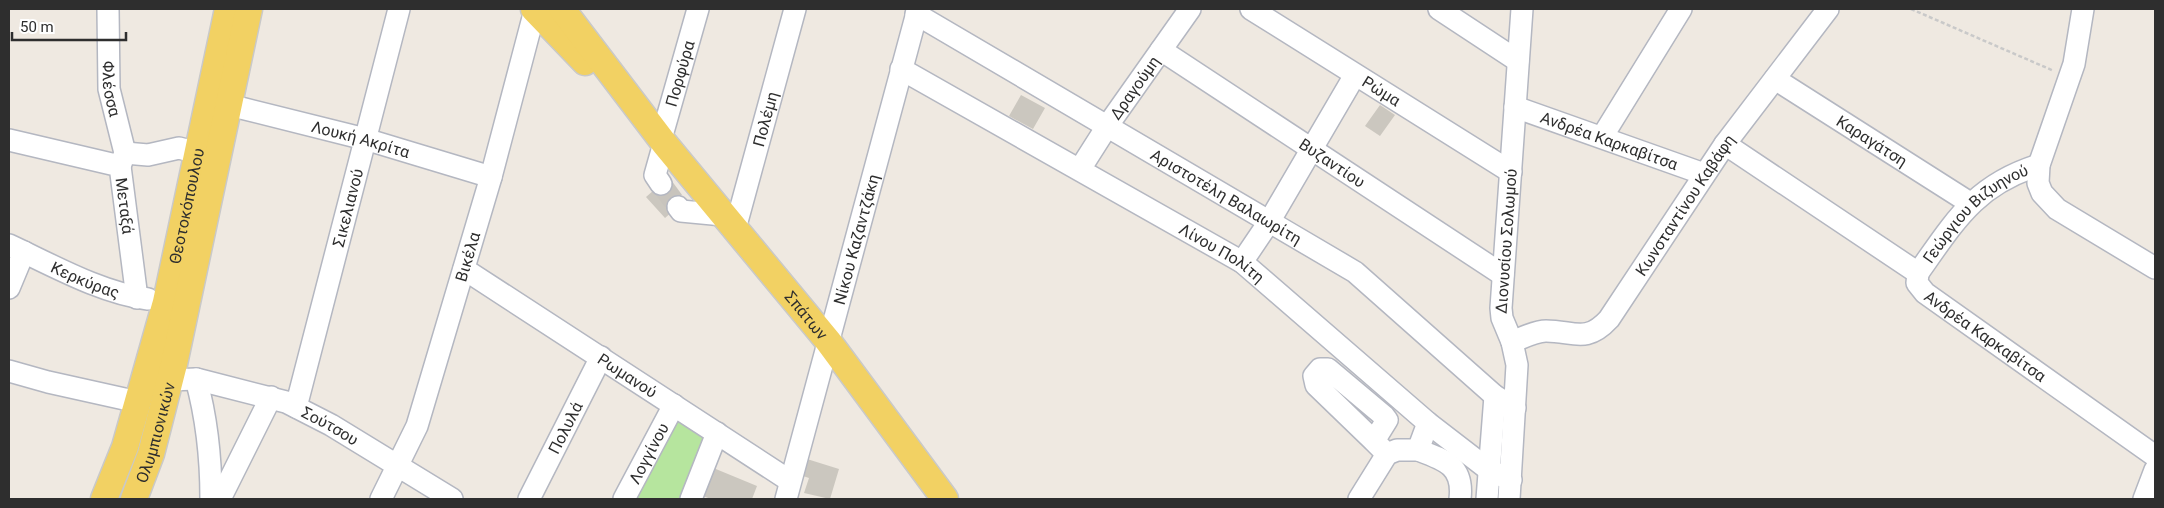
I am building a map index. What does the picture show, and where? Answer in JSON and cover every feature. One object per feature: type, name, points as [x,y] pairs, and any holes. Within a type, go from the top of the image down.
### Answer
[{"type":"main road","name":"Θεοτοκόπουλου","points":[[138,402],[166,302],[228,9]]},
{"type":"main road","name":"Θεοτοκόπουλου","points":[[172,372],[250,9]]},
{"type":"main road","name":"Σπάτων","points":[[535,9],[662,141]]},
{"type":"main road","name":"Σπάτων","points":[[562,9],[662,141],[828,341],[945,499]]},
{"type":"main road","name":"Ολυμπιονικών","points":[[134,499],[150,454],[172,372]]},
{"type":"main road","name":"Ολυμπιονικών","points":[[104,499],[118,470],[138,402]]},
{"type":"street","name":"Φλέσσα","points":[[108,9],[109,89],[122,160]]},
{"type":"street","name":"Σικελιανού","points":[[296,407],[399,9]]},
{"type":"street","name":"Βικέλα","points":[[381,499],[417,426],[491,177],[535,9]]},
{"type":"street","name":"Πορφύρα","points":[[661,184],[655,175],[662,141],[698,9]]},
{"type":"street","name":"Πολέμη","points":[[729,222],[796,9]]},
{"type":"street","name":"Δραγούμη","points":[[1080,169],[1108,125],[1190,9]]},
{"type":"street","name":"Ρώμα","points":[[1251,9],[1511,172]]},
{"type":"street","points":[[1439,9],[1518,61]]},
{"type":"street","name":"Διονυσίου Σολωμού","points":[[1510,490],[1517,365],[1512,342],[1502,318],[1503,275],[1522,9]]},
{"type":"street","points":[[1602,137],[1681,9]]},
{"type":"street","name":"Κωνσταντίνου Καβάφη","points":[[1512,342],[1545,331],[1588,335],[1602,327],[1725,144],[1828,9]]},
{"type":"street","name":"Γεώργιου Βιζυηνού","points":[[2083,9],[2078,50],[2040,166],[2038,184],[2042,193],[2057,209],[2155,268]]},
{"type":"street","name":"Νίκου Καζαντζάκη","points":[[788,490],[917,11]]},
{"type":"street","name":"Αριστοτέλη Βαλαωρίτη","points":[[917,11],[1355,272],[1495,396],[1515,408]]},
{"type":"street","name":"Βυζαντίου","points":[[1161,50],[1503,275]]},
{"type":"street","name":"Λίνου Πολίτη","points":[[901,69],[1242,262],[1428,423],[1489,470],[1510,490]]},
{"type":"street","points":[[1242,262],[1270,222],[1355,75]]},
{"type":"street","name":"Καραγάτση","points":[[1775,79],[1970,203]]},
{"type":"street","name":"Λουκή Ακρίτα","points":[[229,105],[365,140],[491,177]]},
{"type":"street","name":"Ανδρέα Καρκαβίτσα","points":[[1515,107],[1704,174]]},
{"type":"street","name":"Μεταξά","points":[[9,140],[122,160],[137,298]]},
{"type":"street","name":"Ανδρέα Καρκαβίτσα","points":[[1725,144],[1918,273],[1917,283],[1925,293],[2155,456]]},
{"type":"street","points":[[122,160],[179,148],[198,153]]},
{"type":"street","name":"Γεώργιου Βιζυηνού","points":[[1918,273],[1970,203],[2014,175],[2040,166]]},
{"type":"street","points":[[678,207],[681,211],[729,222]]},
{"type":"street","points":[[9,288],[16,249]]},
{"type":"street","name":"Κερκύρας","points":[[16,249],[88,281],[137,298],[166,302]]},
{"type":"street","name":"Ρωμανού","points":[[464,269],[716,433],[788,490]]},
{"type":"street","name":"Πολυλά","points":[[529,499],[601,358]]},
{"type":"street","points":[[9,371],[48,382],[138,402]]},
{"type":"street","name":"Σούτσου","points":[[172,372],[271,398],[296,407],[331,425],[452,499]]},
{"type":"street","points":[[196,378],[205,412],[209,443],[211,499]]},
{"type":"street","points":[[1487,499],[1495,396]]},
{"type":"street","points":[[220,499],[271,398]]},
{"type":"street","name":"Λογγίνου","points":[[624,499],[674,405]]},
{"type":"street","points":[[1418,450],[1428,423]]},
{"type":"street","points":[[691,499],[716,433]]},
{"type":"street","points":[[1360,499],[1381,448],[1418,450],[1446,461],[1457,474],[1461,489],[1460,499]]},
{"type":"street","points":[[2144,499],[2155,470]]},
{"type":"path","points":[[1911,9],[2070,79]]},
{"type":"green space","points":[[674,415],[707,436],[681,499],[630,499]]},
{"type":"building","points":[[1021,95],[1045,108],[1033,129],[1009,116]]},
{"type":"building","points":[[1380,105],[1395,115],[1380,136],[1365,126]]},
{"type":"building","points":[[662,183],[681,204],[665,218],[646,197]]},
{"type":"building","points":[[807,459],[839,469],[830,499],[804,493],[809,478],[803,476]]},
{"type":"building","points":[[711,467],[757,486],[752,499],[711,499],[700,495]]},
{"type":"tunnel","points":[[661,184],[678,207]]}]
